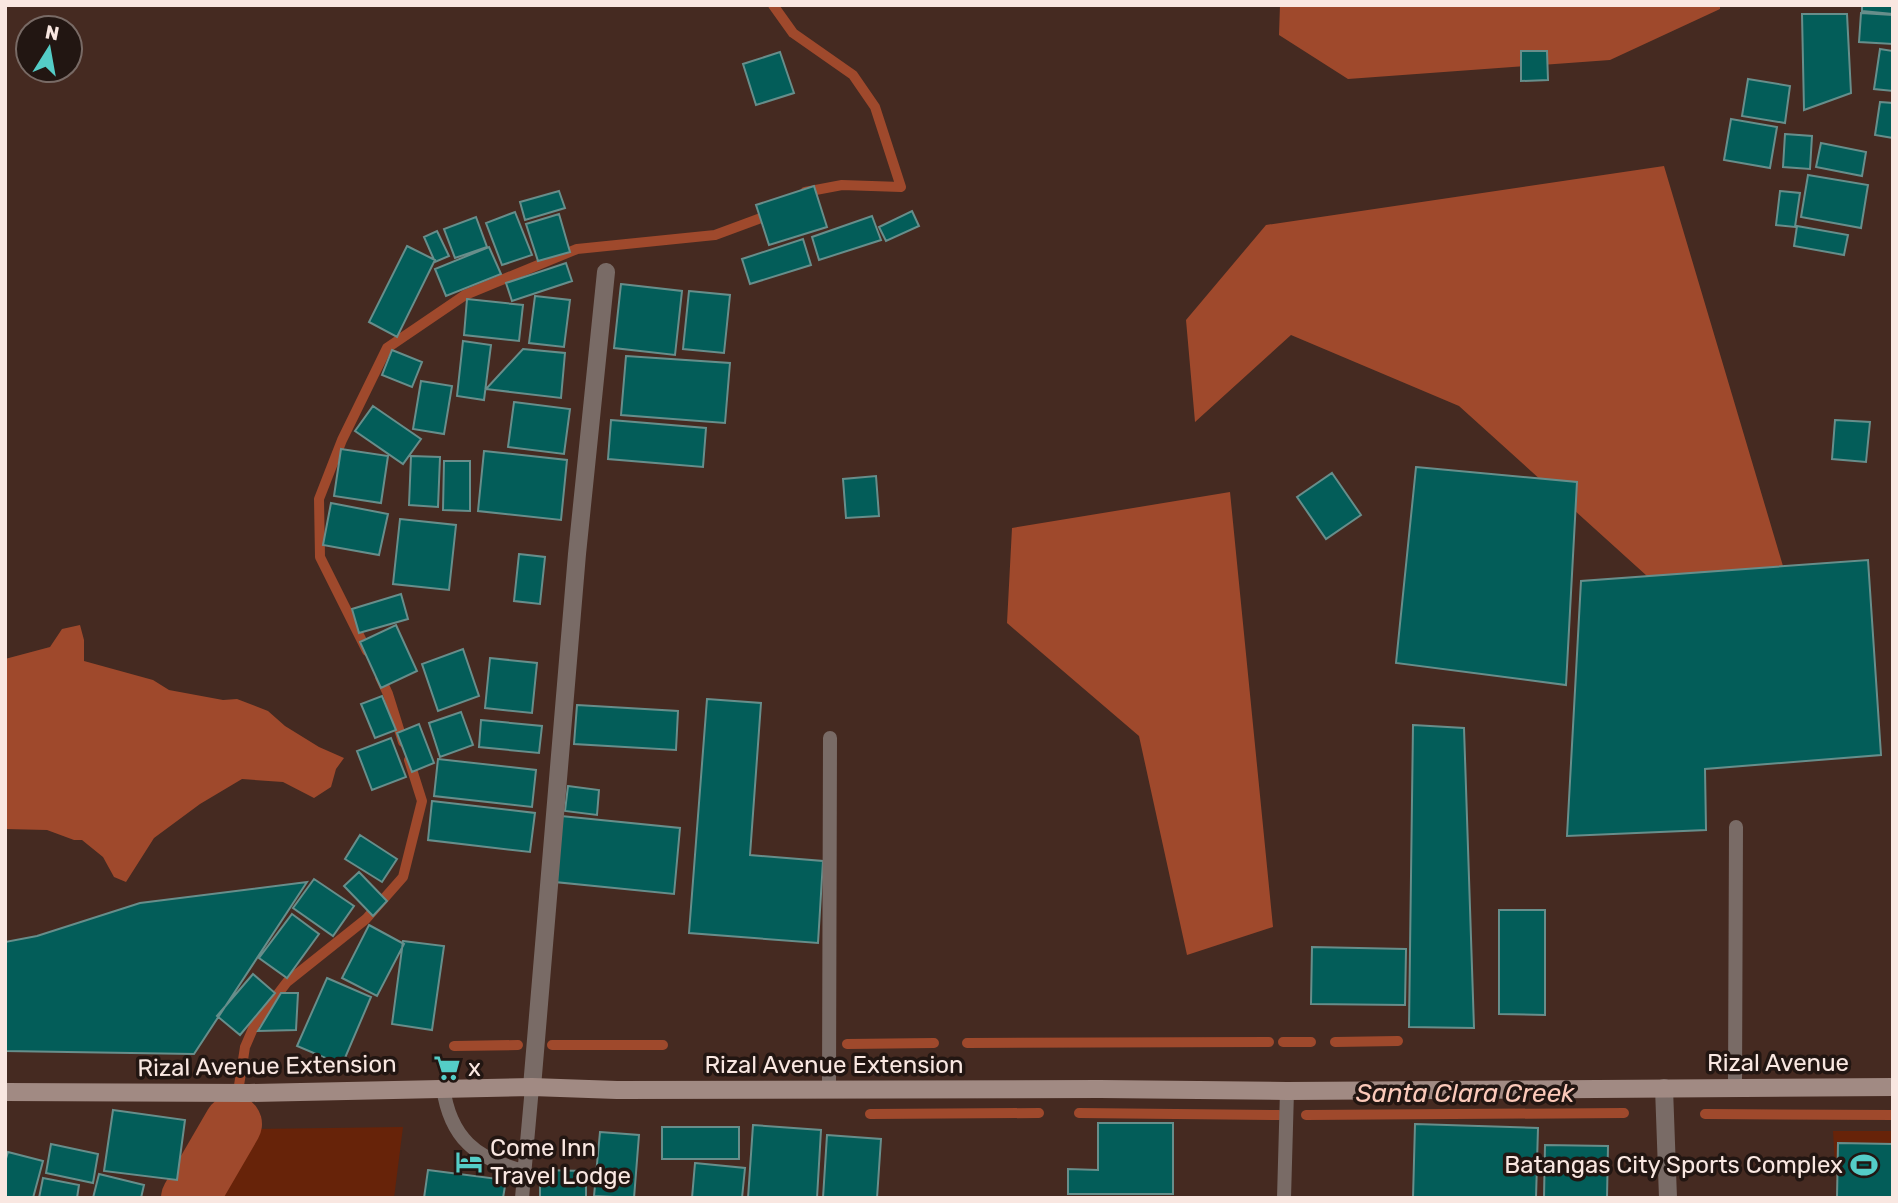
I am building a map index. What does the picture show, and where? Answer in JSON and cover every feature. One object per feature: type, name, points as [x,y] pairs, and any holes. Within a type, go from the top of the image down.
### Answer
[{"type":"main road","name":"Rizal Avenue Extension","points":[[5,1092],[249,1093],[443,1087],[617,1090],[1287,1091],[1664,1088]]},
{"type":"main road","name":"Rizal Avenue","points":[[1664,1088],[1893,1087]]},
{"type":"street","points":[[531,1087],[577,554],[606,272]]},
{"type":"street","points":[[1664,1088],[1668,1198]]},
{"type":"lane","points":[[829,1090],[830,738]]},
{"type":"lane","points":[[1735,1088],[1736,827]]},
{"type":"lane","points":[[443,1087],[446,1108],[452,1123],[467,1143],[487,1159],[524,1171]]},
{"type":"lane","points":[[522,1198],[531,1087]]},
{"type":"lane","points":[[1284,1198],[1287,1091]]},
{"type":"shaded area","points":[[1280,5],[1720,5],[1720,9],[1610,60],[1348,79],[1279,35]]},
{"type":"shaded area","points":[[1664,166],[1783,566],[1647,576],[1459,406],[1291,335],[1195,422],[1186,320],[1266,225]]},
{"type":"shaded area","points":[[1230,492],[1273,927],[1187,955],[1139,736],[1007,623],[1012,528]]},
{"type":"shaded area","points":[[80,625],[84,640],[84,661],[153,680],[169,690],[223,700],[237,699],[268,711],[285,726],[319,747],[344,758],[336,769],[331,787],[314,798],[283,782],[242,779],[200,804],[154,838],[126,882],[114,877],[103,857],[82,840],[74,840],[47,830],[5,829],[5,659],[50,647],[62,629]]},
{"type":"shaded area","points":[[403,1127],[394,1198],[210,1198],[251,1129]]},
{"type":"shaded area","name":"Batangas City Sports Complex","points":[[1833,1131],[1893,1131],[1893,1198],[1837,1198]]},
{"type":"building","points":[[1862,5],[1893,5],[1893,14],[1862,11]]},
{"type":"building","points":[[1861,13],[1893,15],[1893,44],[1859,42]]},
{"type":"building","points":[[1802,14],[1847,14],[1851,93],[1804,110]]},
{"type":"building","points":[[1880,49],[1893,51],[1893,91],[1874,89]]},
{"type":"building","points":[[1521,51],[1547,51],[1548,80],[1521,81]]},
{"type":"building","points":[[780,52],[794,93],[756,105],[743,64]]},
{"type":"building","points":[[1748,79],[1790,86],[1785,123],[1742,116]]},
{"type":"building","points":[[1880,102],[1893,103],[1893,138],[1875,135]]},
{"type":"building","points":[[1731,119],[1777,127],[1770,168],[1724,160]]},
{"type":"building","points":[[1785,134],[1812,136],[1810,169],[1783,167]]},
{"type":"building","points":[[1821,143],[1866,152],[1862,176],[1816,167]]},
{"type":"building","points":[[1808,175],[1868,185],[1861,228],[1801,217]]},
{"type":"building","points":[[814,186],[827,227],[769,245],[756,205]]},
{"type":"building","points":[[559,191],[565,208],[525,220],[520,202]]},
{"type":"building","points":[[1780,191],[1800,193],[1795,227],[1776,225]]},
{"type":"building","points":[[912,211],[919,226],[886,241],[879,227]]},
{"type":"building","points":[[515,212],[532,255],[502,265],[486,223]]},
{"type":"building","points":[[559,214],[570,252],[538,261],[526,224]]},
{"type":"building","points":[[872,216],[881,240],[819,260],[812,237]]},
{"type":"building","points":[[476,217],[487,247],[455,258],[444,229]]},
{"type":"building","points":[[1797,226],[1848,235],[1844,255],[1794,246]]},
{"type":"building","points":[[437,231],[449,256],[435,262],[424,237]]},
{"type":"building","points":[[803,239],[811,265],[750,284],[742,259]]},
{"type":"building","points":[[407,246],[435,260],[397,337],[369,322]]},
{"type":"building","points":[[489,247],[501,274],[446,296],[435,269]]},
{"type":"building","points":[[566,263],[572,281],[512,301],[506,283]]},
{"type":"building","points":[[621,284],[682,291],[675,355],[614,348]]},
{"type":"building","points":[[689,291],[730,295],[724,353],[683,349]]},
{"type":"building","points":[[535,296],[570,300],[564,347],[529,343]]},
{"type":"building","points":[[467,299],[523,305],[519,341],[464,335]]},
{"type":"building","points":[[463,341],[491,345],[484,400],[457,396]]},
{"type":"building","points":[[523,349],[565,353],[561,398],[486,389]]},
{"type":"building","points":[[392,350],[422,362],[412,387],[382,375]]},
{"type":"building","points":[[626,356],[730,363],[725,423],[621,415]]},
{"type":"building","points":[[421,381],[452,386],[444,434],[413,429]]},
{"type":"building","points":[[514,402],[570,409],[564,454],[508,447]]},
{"type":"building","points":[[373,406],[421,439],[403,464],[355,431]]},
{"type":"building","points":[[611,420],[706,428],[703,467],[608,459]]},
{"type":"building","points":[[1835,420],[1870,422],[1866,462],[1832,459]]},
{"type":"building","points":[[341,449],[388,456],[381,503],[334,496]]},
{"type":"building","points":[[484,451],[567,460],[561,520],[478,511]]},
{"type":"building","points":[[411,456],[440,457],[438,507],[409,505]]},
{"type":"building","points":[[444,461],[470,461],[470,511],[443,510]]},
{"type":"building","points":[[1416,467],[1577,482],[1566,685],[1396,663]]},
{"type":"building","points":[[1332,473],[1361,515],[1326,539],[1297,497]]},
{"type":"building","points":[[876,476],[879,516],[846,518],[843,479]]},
{"type":"building","points":[[331,503],[388,514],[379,555],[323,545]]},
{"type":"building","points":[[400,519],[456,525],[449,590],[393,584]]},
{"type":"building","points":[[519,554],[545,557],[540,604],[514,601]]},
{"type":"building","points":[[1868,560],[1881,755],[1705,769],[1706,830],[1567,836],[1581,581]]},
{"type":"building","points":[[401,594],[408,619],[359,633],[352,609]]},
{"type":"building","points":[[396,625],[417,671],[381,688],[360,642]]},
{"type":"building","points":[[463,649],[479,696],[438,711],[422,664]]},
{"type":"building","points":[[490,658],[537,663],[532,713],[485,708]]},
{"type":"building","points":[[382,696],[396,730],[375,738],[361,704]]},
{"type":"building","points":[[707,699],[761,703],[750,855],[823,861],[818,943],[689,933]]},
{"type":"building","points":[[577,705],[678,711],[676,750],[574,744]]},
{"type":"building","points":[[461,712],[473,745],[440,757],[429,723]]},
{"type":"building","points":[[481,720],[542,726],[539,753],[479,747]]},
{"type":"building","points":[[419,724],[434,763],[412,772],[397,733]]},
{"type":"building","points":[[1413,725],[1464,728],[1474,1028],[1409,1027]]},
{"type":"building","points":[[391,738],[406,777],[372,790],[357,751]]},
{"type":"building","points":[[438,759],[536,770],[532,807],[434,796]]},
{"type":"building","points":[[568,786],[599,790],[597,815],[565,811]]},
{"type":"building","points":[[432,801],[535,813],[530,852],[428,840]]},
{"type":"building","points":[[561,816],[680,828],[674,894],[555,882]]},
{"type":"building","points":[[360,835],[397,859],[382,882],[345,859]]},
{"type":"building","points":[[359,872],[387,901],[373,916],[344,886]]},
{"type":"building","points":[[314,879],[354,906],[333,936],[293,908]]},
{"type":"building","points":[[307,882],[194,1054],[5,1051],[5,942],[37,936],[140,903]]},
{"type":"building","points":[[1499,910],[1545,910],[1545,1015],[1499,1014]]},
{"type":"building","points":[[292,914],[319,934],[287,978],[259,958]]},
{"type":"building","points":[[369,925],[404,944],[377,996],[342,978]]},
{"type":"building","points":[[403,941],[444,946],[432,1030],[392,1024]]},
{"type":"building","points":[[1312,947],[1406,949],[1405,1005],[1311,1004]]},
{"type":"building","points":[[253,974],[275,993],[240,1035],[217,1016]]},
{"type":"building","points":[[327,978],[371,997],[342,1065],[297,1046]]},
{"type":"building","points":[[281,993],[298,993],[296,1030],[258,1031]]},
{"type":"building","points":[[113,1110],[185,1120],[177,1180],[104,1171]]},
{"type":"building","points":[[1098,1123],[1173,1123],[1173,1194],[1068,1194],[1068,1169],[1098,1170]]},
{"type":"building","points":[[1415,1124],[1538,1128],[1536,1198],[1413,1198]]},
{"type":"building","points":[[753,1125],[821,1130],[817,1198],[748,1198]]},
{"type":"building","points":[[662,1127],[739,1127],[739,1159],[662,1159]]},
{"type":"building","points":[[600,1132],[639,1135],[634,1198],[594,1196]]},
{"type":"building","points":[[827,1135],[881,1139],[877,1198],[823,1198]]},
{"type":"building","name":"Batangas City Sports Complex","points":[[1838,1143],[1893,1144],[1893,1198],[1837,1198]]},
{"type":"building","points":[[51,1144],[98,1154],[93,1183],[46,1173]]},
{"type":"building","points":[[1545,1145],[1608,1146],[1607,1198],[1544,1198]]},
{"type":"building","points":[[8,1152],[43,1161],[33,1198],[5,1198],[5,1162]]},
{"type":"building","points":[[695,1163],[745,1168],[742,1198],[692,1198]]},
{"type":"building","points":[[428,1170],[506,1180],[503,1198],[424,1198]]},
{"type":"building","points":[[540,1170],[586,1171],[586,1198],[540,1198]]},
{"type":"building","points":[[99,1174],[144,1185],[141,1198],[93,1198]]},
{"type":"building","points":[[43,1178],[79,1185],[77,1198],[39,1198]]},
{"type":"waterway","points":[[773,5],[793,33],[853,75],[875,107],[901,187],[842,185],[805,192]]},
{"type":"waterway","points":[[367,651],[320,557],[319,499],[342,440],[387,348],[465,295],[577,249],[715,235],[772,214]]},
{"type":"waterway","points":[[380,677],[403,742]]},
{"type":"waterway","points":[[233,1124],[245,1047],[255,1024],[287,982],[366,919],[403,877],[422,801],[409,760]]},
{"type":"waterway","points":[[1335,1042],[1398,1041]]},
{"type":"waterway","points":[[967,1043],[1269,1042]]},
{"type":"waterway","points":[[1283,1042],[1311,1042]]},
{"type":"waterway","points":[[847,1044],[934,1043]]},
{"type":"waterway","points":[[454,1046],[518,1045]]},
{"type":"waterway","points":[[552,1045],[663,1045]]},
{"type":"waterway","name":"Santa Clara Creek","points":[[870,1114],[1039,1113]]},
{"type":"waterway","name":"Santa Clara Creek","points":[[1079,1113],[1279,1115]]},
{"type":"waterway","name":"Santa Clara Creek","points":[[1306,1115],[1624,1113]]},
{"type":"waterway","name":"Santa Clara Creek","points":[[1705,1114],[1893,1115]]},
{"type":"waterway","points":[[190,1198],[233,1124]]},
{"type":"place","name":"x","points":[[447,1068]]},
{"type":"place","name":"Come Inn Travel Lodge","points":[[469,1162]]},
{"type":"place","name":"Batangas City Sports Complex","points":[[1864,1165]]}]
